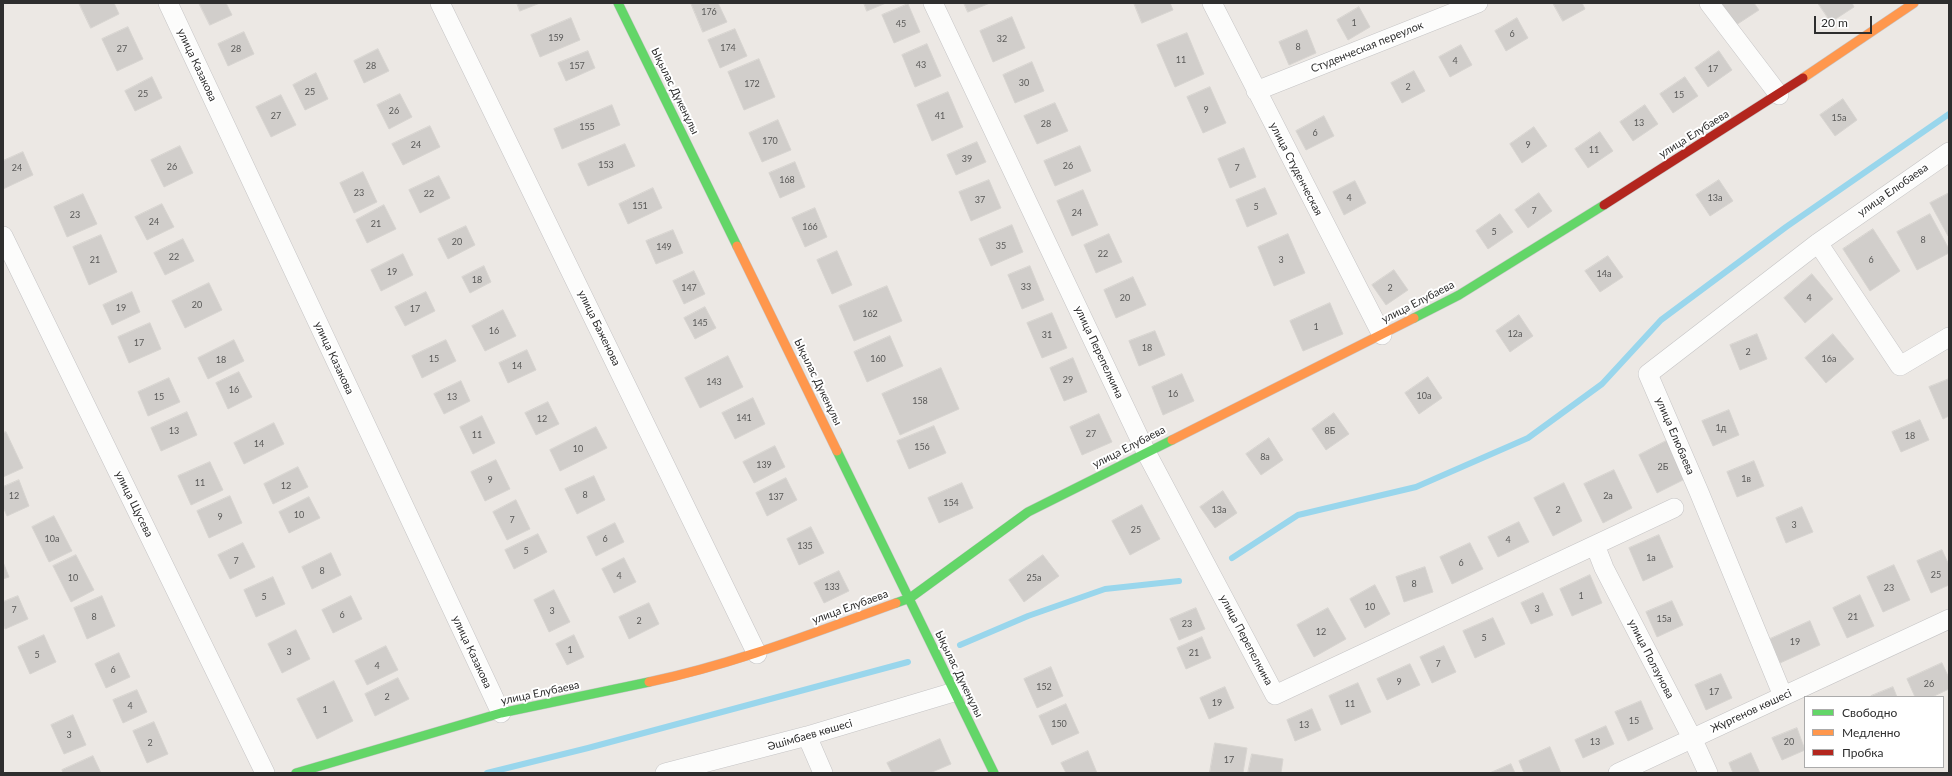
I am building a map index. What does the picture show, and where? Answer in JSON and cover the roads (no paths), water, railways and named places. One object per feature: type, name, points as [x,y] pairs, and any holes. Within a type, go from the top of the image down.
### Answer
[{"type":"street","name":"улица Казакова","points":[[168,3],[501,713]]},
{"type":"street","name":"улица Баженова","points":[[440,3],[757,654]]},
{"type":"street","name":"Ықылас Дүкенұлы","points":[[618,3],[910,598],[994,773]]},
{"type":"street","name":"улица Перепелкина","points":[[933,3],[1146,452],[1275,695],[1595,545]]},
{"type":"street","name":"улица Студенческая","points":[[1212,3],[1382,335]]},
{"type":"street","name":"Студенческая переулок","points":[[1256,91],[1478,3]]},
{"type":"street","points":[[1709,3],[1779,95]]},
{"type":"street","name":"улица Елубаева","points":[[296,773],[501,713],[697,672],[757,654],[910,598],[1028,512],[1459,295],[1779,95],[1914,3]]},
{"type":"street","name":"улица Елюбаева","points":[[1783,696],[1699,492],[1648,374],[1818,242],[1949,152]]},
{"type":"street","name":"улица Щусева","points":[[3,236],[265,773]]},
{"type":"street","points":[[1818,242],[1900,366],[1949,337]]},
{"type":"street","points":[[1595,545],[1674,508]]},
{"type":"street","name":"улица Ползунова","points":[[1595,545],[1604,568],[1692,738],[1708,773]]},
{"type":"street","name":"Жүргенов көшесі","points":[[1618,773],[1949,619]]},
{"type":"street","name":"Әшімбаев көшесі","points":[[665,773],[807,736],[954,692]]},
{"type":"street","points":[[807,736],[823,773]]},
{"type":"waterway","points":[[1232,558],[1298,515],[1416,487],[1528,438],[1602,384],[1661,320],[1786,227],[1949,114]]},
{"type":"waterway","points":[[960,645],[1028,616],[1105,589],[1179,581]]},
{"type":"waterway","points":[[487,773],[588,748],[908,662]]}]
